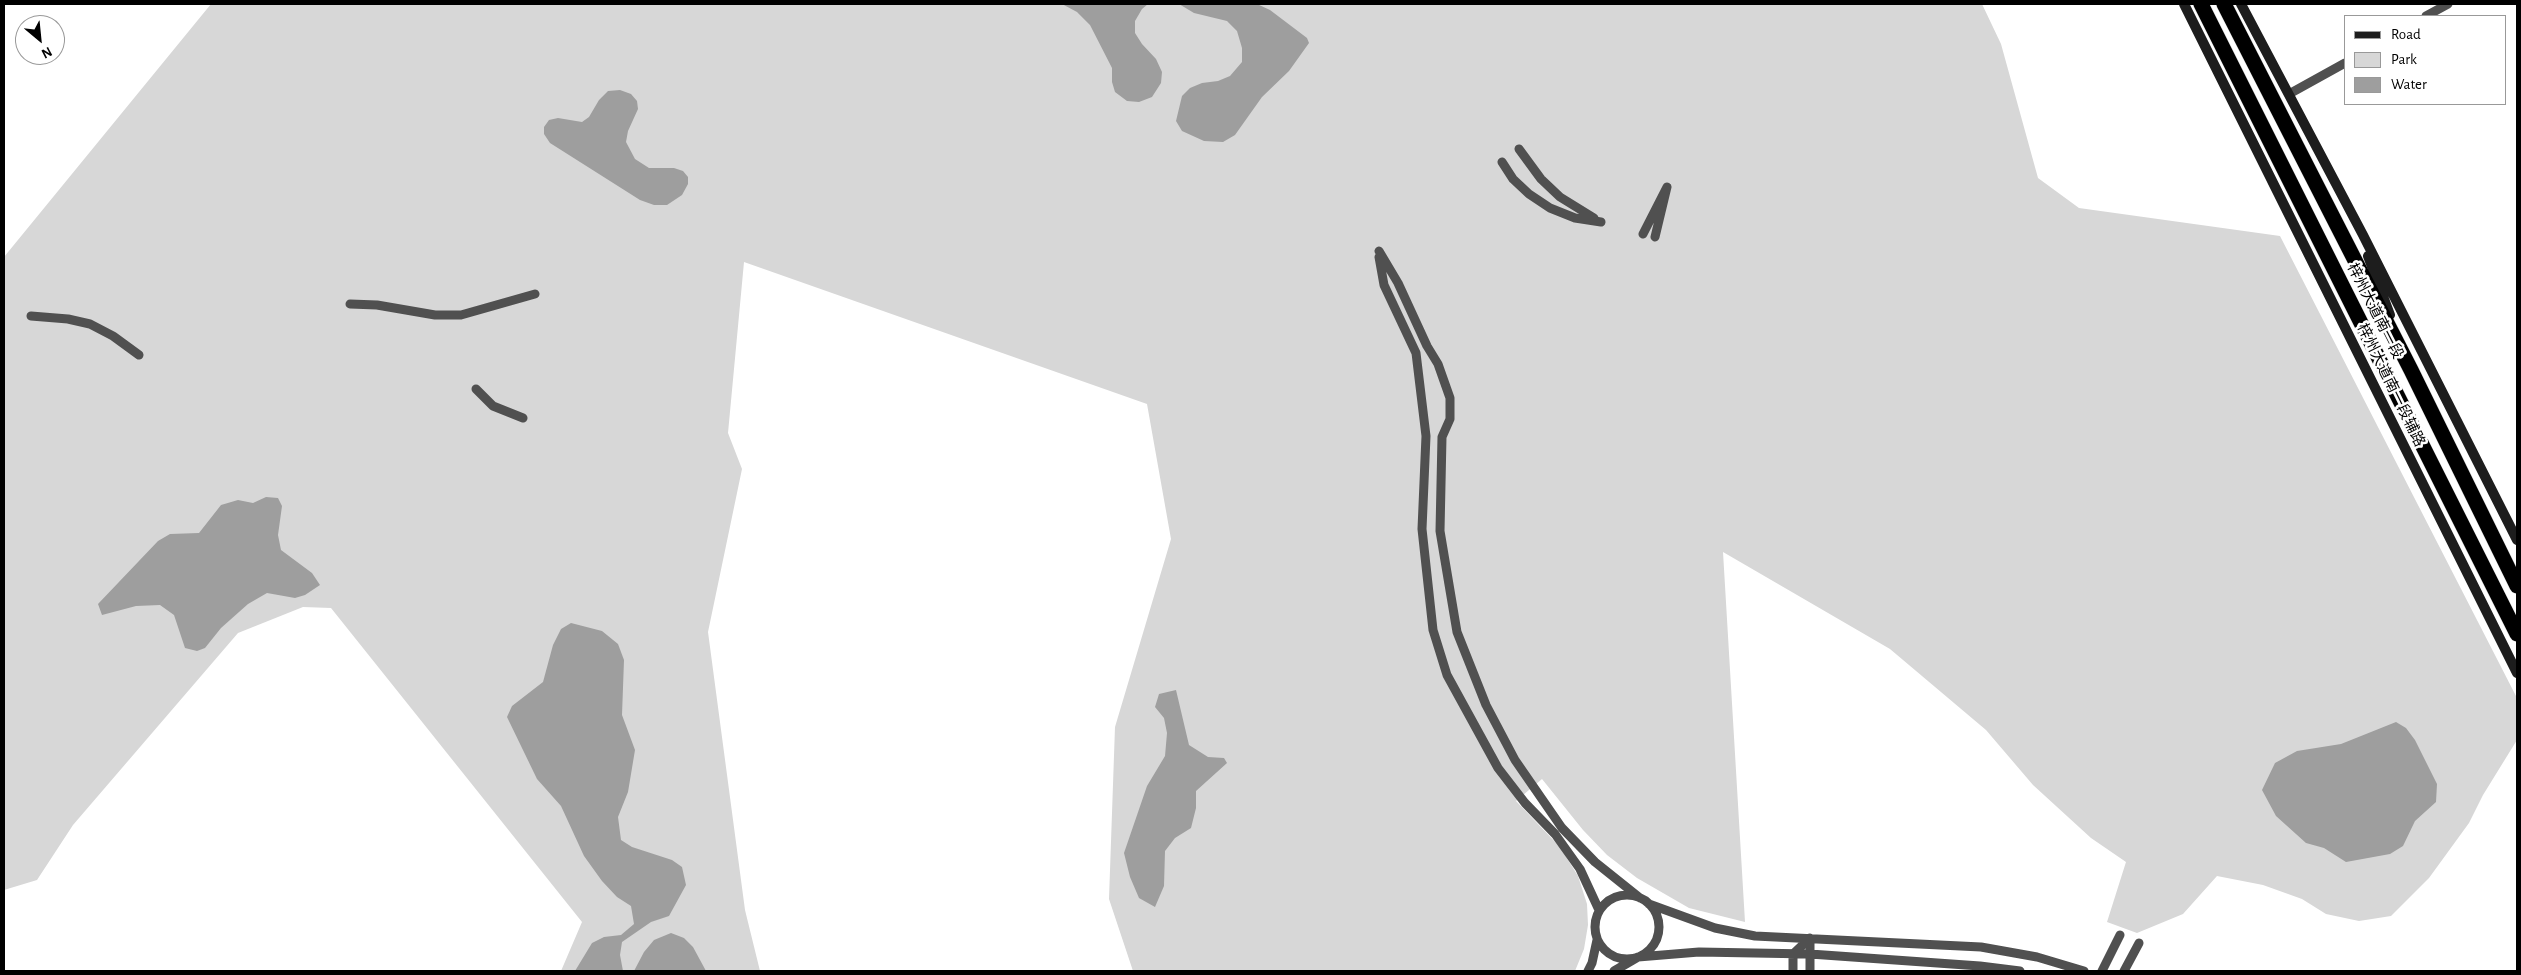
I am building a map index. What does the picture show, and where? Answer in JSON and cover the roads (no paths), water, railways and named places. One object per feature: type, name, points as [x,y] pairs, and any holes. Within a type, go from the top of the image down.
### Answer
[{"type":"highway","name":"梓州大道南一段","points":[[2201,4],[2517,634]]},
{"type":"highway","name":"梓州大道南一段","points":[[2224,4],[2411,370],[2517,586]]},
{"type":"main road","name":"梓州大道南一段辅路","points":[[2184,4],[2517,673]]},
{"type":"main road","points":[[2241,4],[2350,210],[2517,540]]},
{"type":"main road","points":[[2350,210],[2411,370]]},
{"type":"street","points":[[2428,15],[2448,4]]},
{"type":"street","points":[[2289,94],[2344,63]]},
{"type":"street","points":[[1502,162],[1513,179],[1529,194],[1550,208],[1575,218],[1600,222],[1560,197],[1541,179],[1519,149]]},
{"type":"street","points":[[1643,234],[1667,187],[1655,237]]},
{"type":"street","points":[[1600,910],[1580,869],[1555,834],[1525,803],[1498,768],[1447,675],[1432,630],[1422,529],[1426,436],[1422,387],[1416,353],[1384,285],[1379,251],[1398,283],[1427,346],[1438,364],[1450,398],[1450,419],[1442,437],[1440,531],[1457,632],[1486,705],[1510,752],[1538,796],[1562,828],[1594,862],[1649,904],[1715,928],[1754,936],[1981,947],[2037,957],[2084,971]]},
{"type":"street","points":[[350,304],[377,305],[434,315],[461,315],[535,294]]},
{"type":"street","points":[[31,316],[68,319],[90,324],[113,336],[140,354]]},
{"type":"street","points":[[476,389],[492,406],[522,418]]},
{"type":"street","points":[[1555,834],[1562,828]]},
{"type":"street","points":[[1588,971],[1592,963],[1597,940],[1595,920],[1600,910],[1607,902],[1618,896],[1629,895],[1640,898]]},
{"type":"street","points":[[1614,971],[1649,950],[1658,933],[1657,914],[1649,904]]},
{"type":"street","points":[[2102,971],[2120,935]]},
{"type":"street","points":[[1792,954],[1810,938]]},
{"type":"street","points":[[1810,938],[1810,971]]},
{"type":"street","points":[[1597,940],[1604,950],[1614,957],[1626,959],[1699,952],[1810,954],[1980,966],[2020,971]]},
{"type":"street","points":[[2124,971],[2139,942]]},
{"type":"street","points":[[1792,954],[1793,971]]},
{"type":"water","points":[[1062,4],[1148,4],[1142,9],[1135,21],[1135,33],[1156,59],[1162,72],[1161,83],[1152,97],[1139,102],[1127,101],[1115,92],[1112,82],[1112,68],[1090,25],[1077,12]]},
{"type":"water","points":[[1179,4],[1257,4],[1270,10],[1307,38],[1309,43],[1289,71],[1262,97],[1235,135],[1223,142],[1204,141],[1182,131],[1176,121],[1182,96],[1190,88],[1230,76],[1242,62],[1242,48],[1237,31],[1227,21],[1194,13]]},
{"type":"water","points":[[620,90],[631,94],[637,101],[638,109],[628,131],[626,142],[635,159],[649,168],[674,168],[683,171],[688,177],[688,184],[682,195],[667,205],[654,205],[640,200],[550,143],[544,134],[544,127],[549,120],[558,118],[582,122],[589,117],[599,100],[608,91]]},
{"type":"water","points":[[266,497],[278,498],[282,506],[278,535],[281,550],[312,573],[320,585],[305,595],[295,598],[267,593],[248,604],[221,628],[205,648],[197,651],[185,648],[174,615],[160,605],[136,606],[102,615],[98,604],[158,541],[170,534],[199,533],[221,505],[238,500],[253,503]]},
{"type":"water","points":[[571,623],[602,631],[618,644],[624,660],[622,715],[635,750],[628,792],[618,817],[621,840],[632,847],[672,860],[682,867],[686,885],[669,916],[651,922],[622,942],[620,955],[623,971],[575,971],[592,943],[604,937],[621,935],[634,924],[631,906],[617,897],[602,881],[584,856],[561,806],[537,779],[507,717],[512,706],[543,682],[553,645],[561,629]]},
{"type":"water","points":[[1176,690],[1189,745],[1208,757],[1224,758],[1227,763],[1196,791],[1196,808],[1191,828],[1175,838],[1165,851],[1164,886],[1155,907],[1139,898],[1130,877],[1124,853],[1147,786],[1165,756],[1167,733],[1164,718],[1155,707],[1159,694]]},
{"type":"water","points":[[2396,722],[2406,728],[2415,740],[2437,784],[2436,802],[2415,821],[2403,846],[2390,854],[2346,862],[2324,848],[2306,843],[2276,816],[2262,790],[2275,763],[2297,751],[2341,744]]},
{"type":"water","points":[[671,933],[684,938],[693,947],[706,971],[634,971],[644,952],[654,940]]}]
